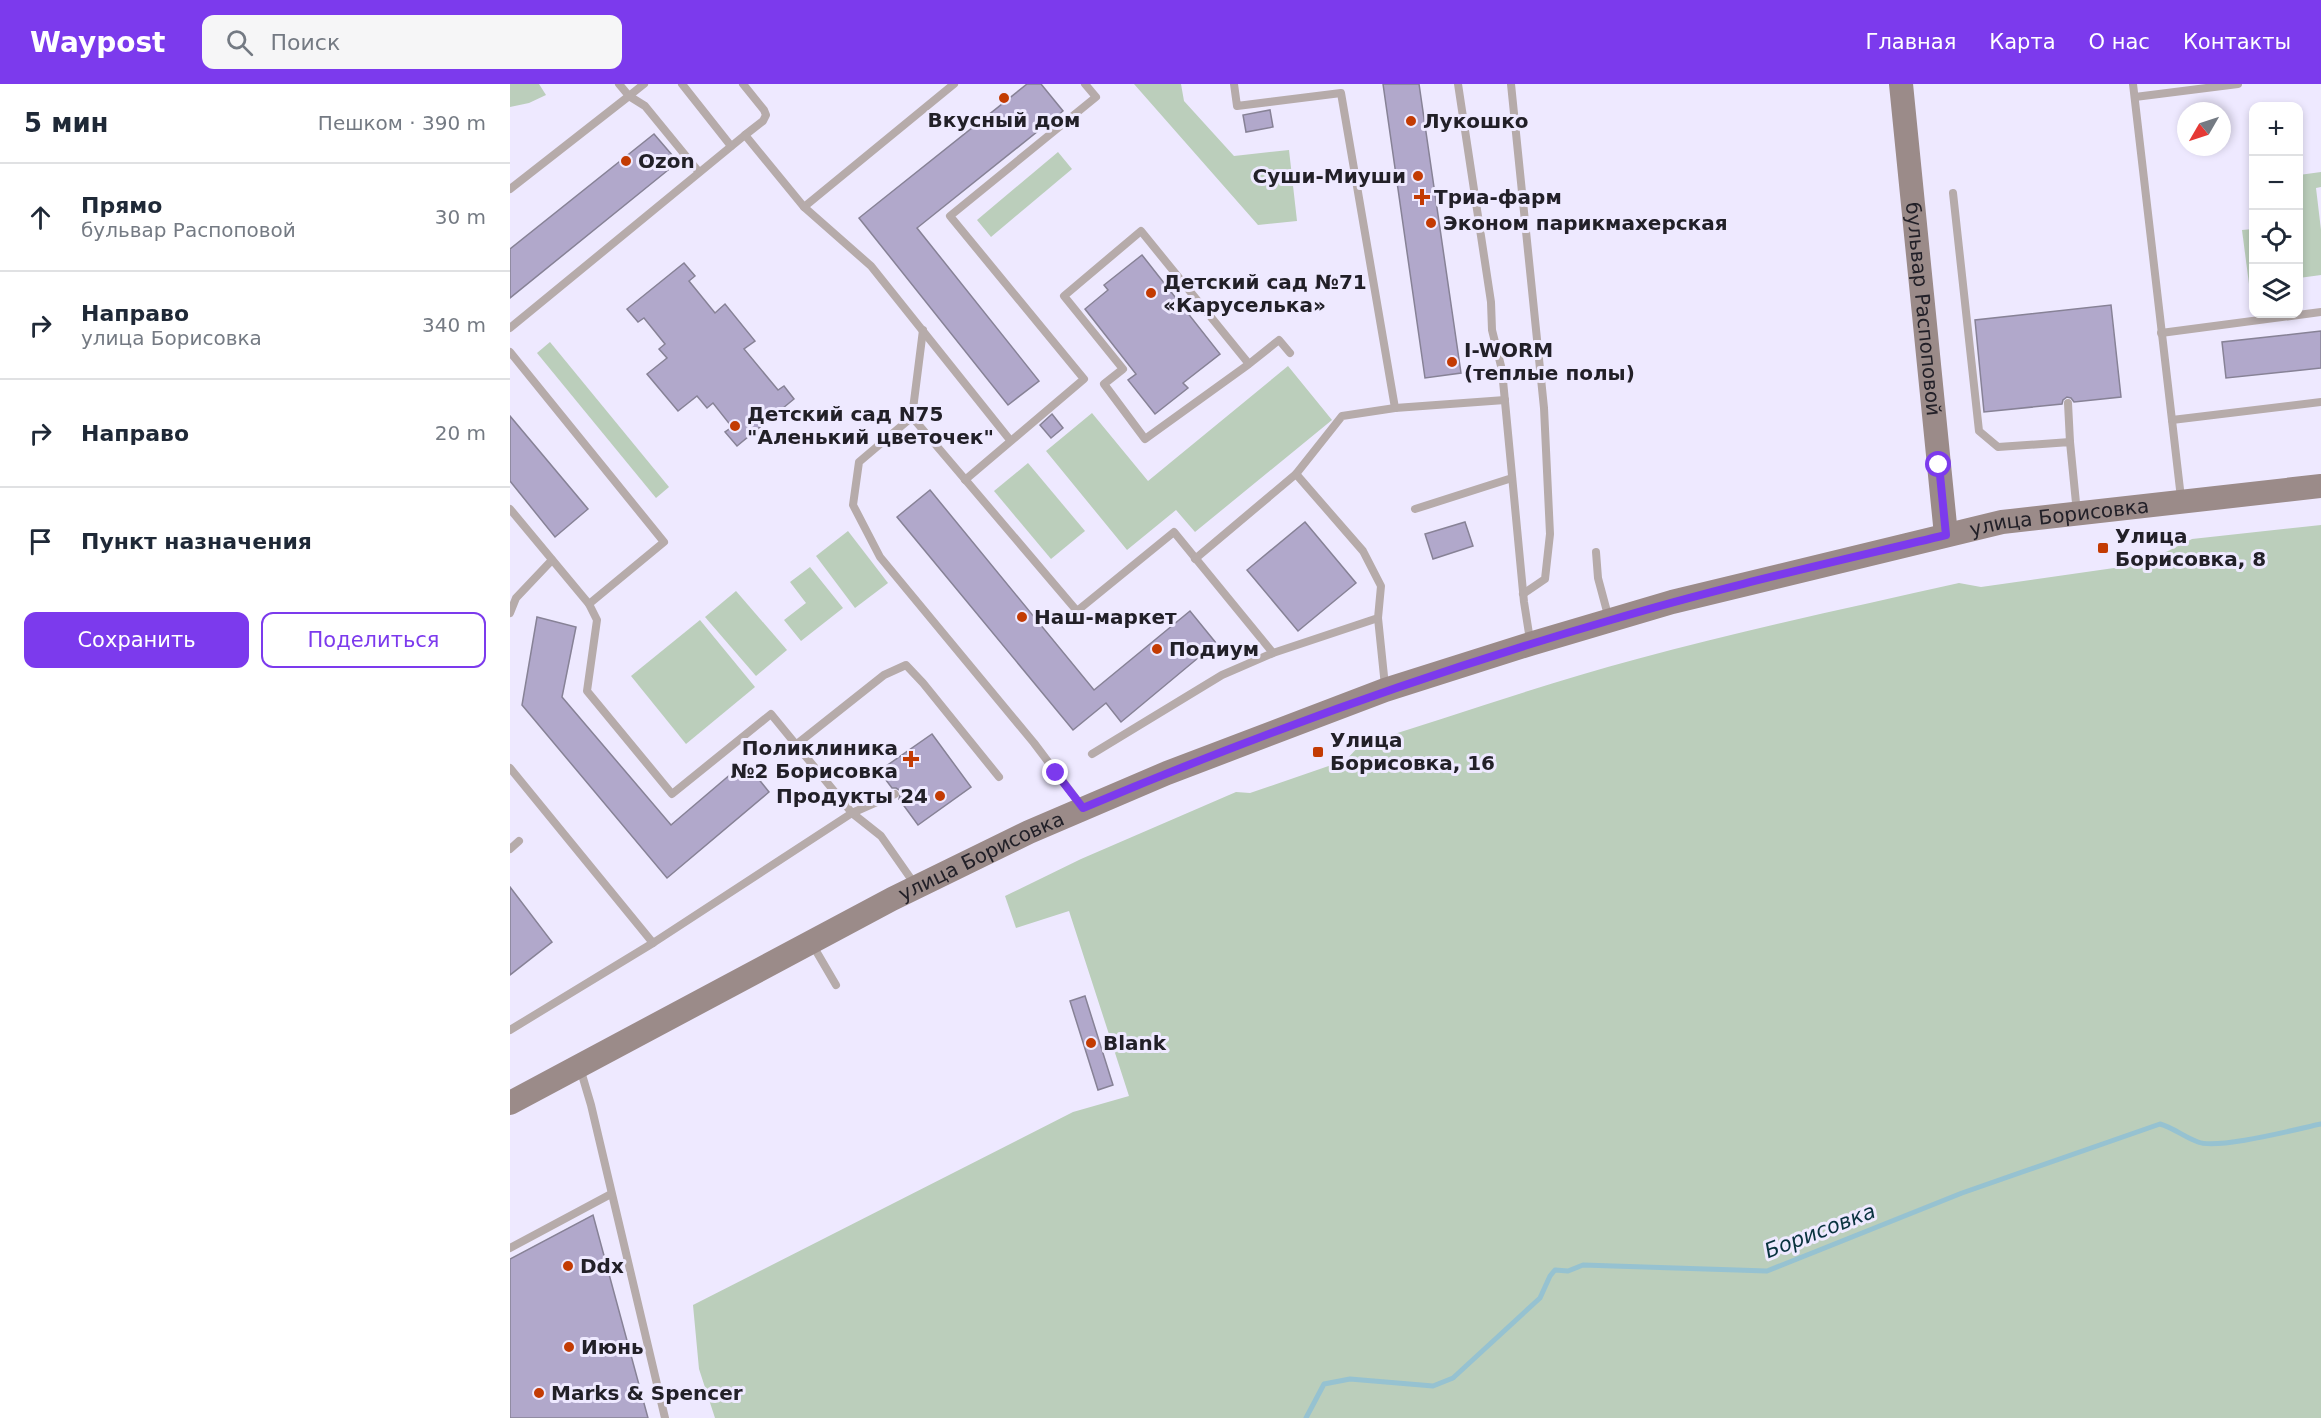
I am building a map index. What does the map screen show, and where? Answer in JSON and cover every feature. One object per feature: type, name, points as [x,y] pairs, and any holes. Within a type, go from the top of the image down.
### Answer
[{"type":"street","name":"бульвар Распоповой","points":[[1901,84],[1946,535]]},
{"type":"street","name":"улица Борисовка","points":[[510,1102],[916,887],[1083,808],[1230,748],[1385,690],[1530,644],[1718,590],[2002,522],[2321,486]]},
{"type":"lane","points":[[620,84],[629,96],[645,106],[699,172]]},
{"type":"lane","points":[[510,189],[644,84]]},
{"type":"lane","points":[[682,84],[732,146]]},
{"type":"lane","points":[[510,328],[763,121],[766,115],[764,110],[743,84]]},
{"type":"lane","points":[[804,207],[954,84]]},
{"type":"lane","points":[[965,480],[1084,379],[950,216],[1096,97],[1085,84]]},
{"type":"lane","points":[[1234,84],[1237,106],[1341,93],[1395,408]]},
{"type":"lane","points":[[1458,84],[1491,302],[1492,330],[1502,370],[1523,594],[1530,644]]},
{"type":"lane","points":[[1511,84],[1544,408],[1550,534],[1545,579],[1523,594]]},
{"type":"lane","points":[[2133,84],[2181,502]]},
{"type":"lane","points":[[2135,97],[2238,84]]},
{"type":"lane","points":[[745,135],[804,207],[871,266],[1010,440]]},
{"type":"lane","points":[[1953,193],[1979,431],[1998,447],[2070,442]]},
{"type":"lane","points":[[1250,364],[1141,231],[1064,296],[1124,369],[1104,384],[1145,439],[1250,364],[1278,340],[1290,353]]},
{"type":"lane","points":[[2161,333],[2321,312]]},
{"type":"lane","points":[[923,330],[912,417],[859,462],[853,505],[880,557],[1034,743],[1083,808]]},
{"type":"lane","points":[[510,352],[664,542],[589,604]]},
{"type":"lane","points":[[1196,559],[1296,474],[1342,416],[1395,408],[1504,400]]},
{"type":"lane","points":[[2172,420],[2321,402]]},
{"type":"lane","points":[[2068,403],[2077,513]]},
{"type":"lane","points":[[912,417],[1077,611],[1174,532],[1273,653]]},
{"type":"lane","points":[[1296,474],[1363,551],[1381,586],[1378,618],[1385,690]]},
{"type":"lane","points":[[1415,509],[1512,478]]},
{"type":"lane","points":[[510,509],[589,604],[597,620],[587,691],[672,794],[771,714],[852,813],[881,836],[916,887]]},
{"type":"lane","points":[[1596,552],[1598,578],[1610,620]]},
{"type":"lane","points":[[510,613],[516,598],[552,560]]},
{"type":"lane","points":[[1092,754],[1222,675],[1273,653],[1378,618]]},
{"type":"lane","points":[[797,744],[884,675],[906,665],[999,777]]},
{"type":"lane","points":[[510,768],[653,943]]},
{"type":"lane","points":[[510,1030],[653,943],[852,813],[895,794]]},
{"type":"lane","points":[[510,849],[519,841]]},
{"type":"lane","points":[[811,941],[836,985]]},
{"type":"lane","points":[[579,1065],[591,1105],[665,1418]]},
{"type":"lane","points":[[510,1248],[611,1194]]},
{"type":"green space","points":[[510,84],[539,84],[546,95],[529,103],[510,107]]},
{"type":"green space","points":[[1134,84],[1181,84],[1184,101],[1234,156],[1289,150],[1297,221],[1258,225]]},
{"type":"green space","points":[[1058,152],[1072,169],[991,237],[977,220]]},
{"type":"green space","points":[[2321,172],[2321,187],[2316,188],[2321,230],[2321,275],[2303,277],[2303,210],[2303,174]]},
{"type":"green space","points":[[2249,229],[2249,284],[2242,230]]},
{"type":"green space","points":[[550,342],[669,487],[656,498],[537,353]]},
{"type":"green space","points":[[1288,366],[1332,420],[1195,532],[1176,510],[1127,550],[1046,451],[1092,413],[1148,481]]},
{"type":"green space","points":[[1028,463],[1085,531],[1051,559],[994,491]]},
{"type":"green space","points":[[2321,525],[2321,1418],[715,1418],[699,1369],[693,1305],[1073,1112],[1129,1096],[1069,911],[1016,928],[1005,896],[1081,859],[1236,792],[1250,793],[1346,760],[1360,745],[1602,669],[1677,648],[1959,583],[1981,587],[2142,564],[2192,539]]},
{"type":"green space","points":[[848,531],[888,583],[855,608],[816,556]]},
{"type":"green space","points":[[810,567],[843,608],[801,641],[784,620],[806,603],[790,582]]},
{"type":"green space","points":[[736,591],[787,650],[756,676],[705,617]]},
{"type":"green space","points":[[700,620],[755,687],[686,744],[631,676]]},
{"type":"building","points":[[1027,84],[1041,84],[1063,111],[917,228],[1039,381],[1008,405],[859,218]]},
{"type":"building","points":[[1383,84],[1419,84],[1461,373],[1425,378]]},
{"type":"building","points":[[1270,110],[1273,127],[1246,132],[1243,115]]},
{"type":"building","points":[[654,134],[678,162],[510,298],[510,249]]},
{"type":"building","points":[[1142,255],[1220,354],[1183,383],[1188,388],[1155,414],[1128,380],[1136,374],[1085,309],[1108,290],[1104,285]]},
{"type":"building","points":[[684,263],[695,276],[689,281],[715,313],[725,304],[755,341],[744,349],[778,390],[784,386],[794,399],[737,446],[725,432],[732,427],[713,403],[707,408],[697,396],[678,411],[647,374],[667,358],[659,349],[665,344],[644,318],[638,322],[627,309]]},
{"type":"building","points":[[2111,305],[2121,397],[2074,402],[2067,397],[2062,404],[1984,412],[1975,320]]},
{"type":"building","points":[[2321,331],[2321,368],[2226,378],[2222,342]]},
{"type":"building","points":[[1052,414],[1063,428],[1051,438],[1040,425]]},
{"type":"building","points":[[510,416],[588,509],[555,537],[510,481]]},
{"type":"building","points":[[930,490],[1094,690],[1190,611],[1216,643],[1121,722],[1106,703],[1073,730],[897,517]]},
{"type":"building","points":[[1305,522],[1356,583],[1298,631],[1247,570]]},
{"type":"building","points":[[1465,522],[1473,546],[1433,559],[1425,534]]},
{"type":"building","points":[[537,617],[576,627],[562,697],[671,825],[745,762],[769,792],[667,878],[522,705]]},
{"type":"building","points":[[932,734],[971,787],[918,825],[899,799],[901,791],[892,788],[879,771]]},
{"type":"building","points":[[510,887],[552,942],[510,975]]},
{"type":"building","name":"Blank","points":[[1085,996],[1113,1085],[1098,1090],[1070,1001]]},
{"type":"building","name":"Июнь","points":[[593,1215],[648,1418],[510,1418],[510,1259]]},
{"type":"waterway","name":"Борисовка","points":[[1306,1418],[1324,1384],[1350,1379],[1433,1386],[1453,1378],[1540,1298],[1555,1270],[1568,1271],[1583,1265],[1767,1271],[1962,1193],[2160,1124],[2193,1140],[2208,1144],[2239,1141],[2321,1124]]},
{"type":"place","name":"Вкусный дом","points":[[1004,98]]},
{"type":"place","name":"Лукошко","points":[[1411,121]]},
{"type":"place","name":"Ozon","points":[[626,161]]},
{"type":"place","name":"Суши-Миуши","points":[[1418,176]]},
{"type":"place","name":"Триа-фарм","points":[[1422,197]]},
{"type":"place","name":"Эконом парикмахерская","points":[[1431,223]]},
{"type":"place","name":"Детский сад №71 «Каруселька»","points":[[1151,293]]},
{"type":"place","name":"I-WORM (теплые полы)","points":[[1452,362]]},
{"type":"place","name":"Детский сад N75 \"Аленький цветочек\"","points":[[735,426]]},
{"type":"place","name":"Улица Борисовка, 8","points":[[2103,548]]},
{"type":"place","name":"Наш-маркет","points":[[1022,617]]},
{"type":"place","name":"Подиум","points":[[1157,649]]},
{"type":"place","name":"Улица Борисовка, 16","points":[[1318,752]]},
{"type":"place","name":"Поликлиника №2 Борисовка","points":[[911,759]]},
{"type":"place","name":"Продукты 24","points":[[940,796]]},
{"type":"place","name":"Blank","points":[[1091,1043]]},
{"type":"place","name":"Ddx","points":[[568,1266]]},
{"type":"place","name":"Июнь","points":[[569,1347]]},
{"type":"place","name":"Marks & Spencer","points":[[539,1393]]},
{"type":"route","points":[[1056,773],[1083,808],[1251,740],[1385,690],[1530,644],[1672,602],[1946,535],[1939,465]]}]
